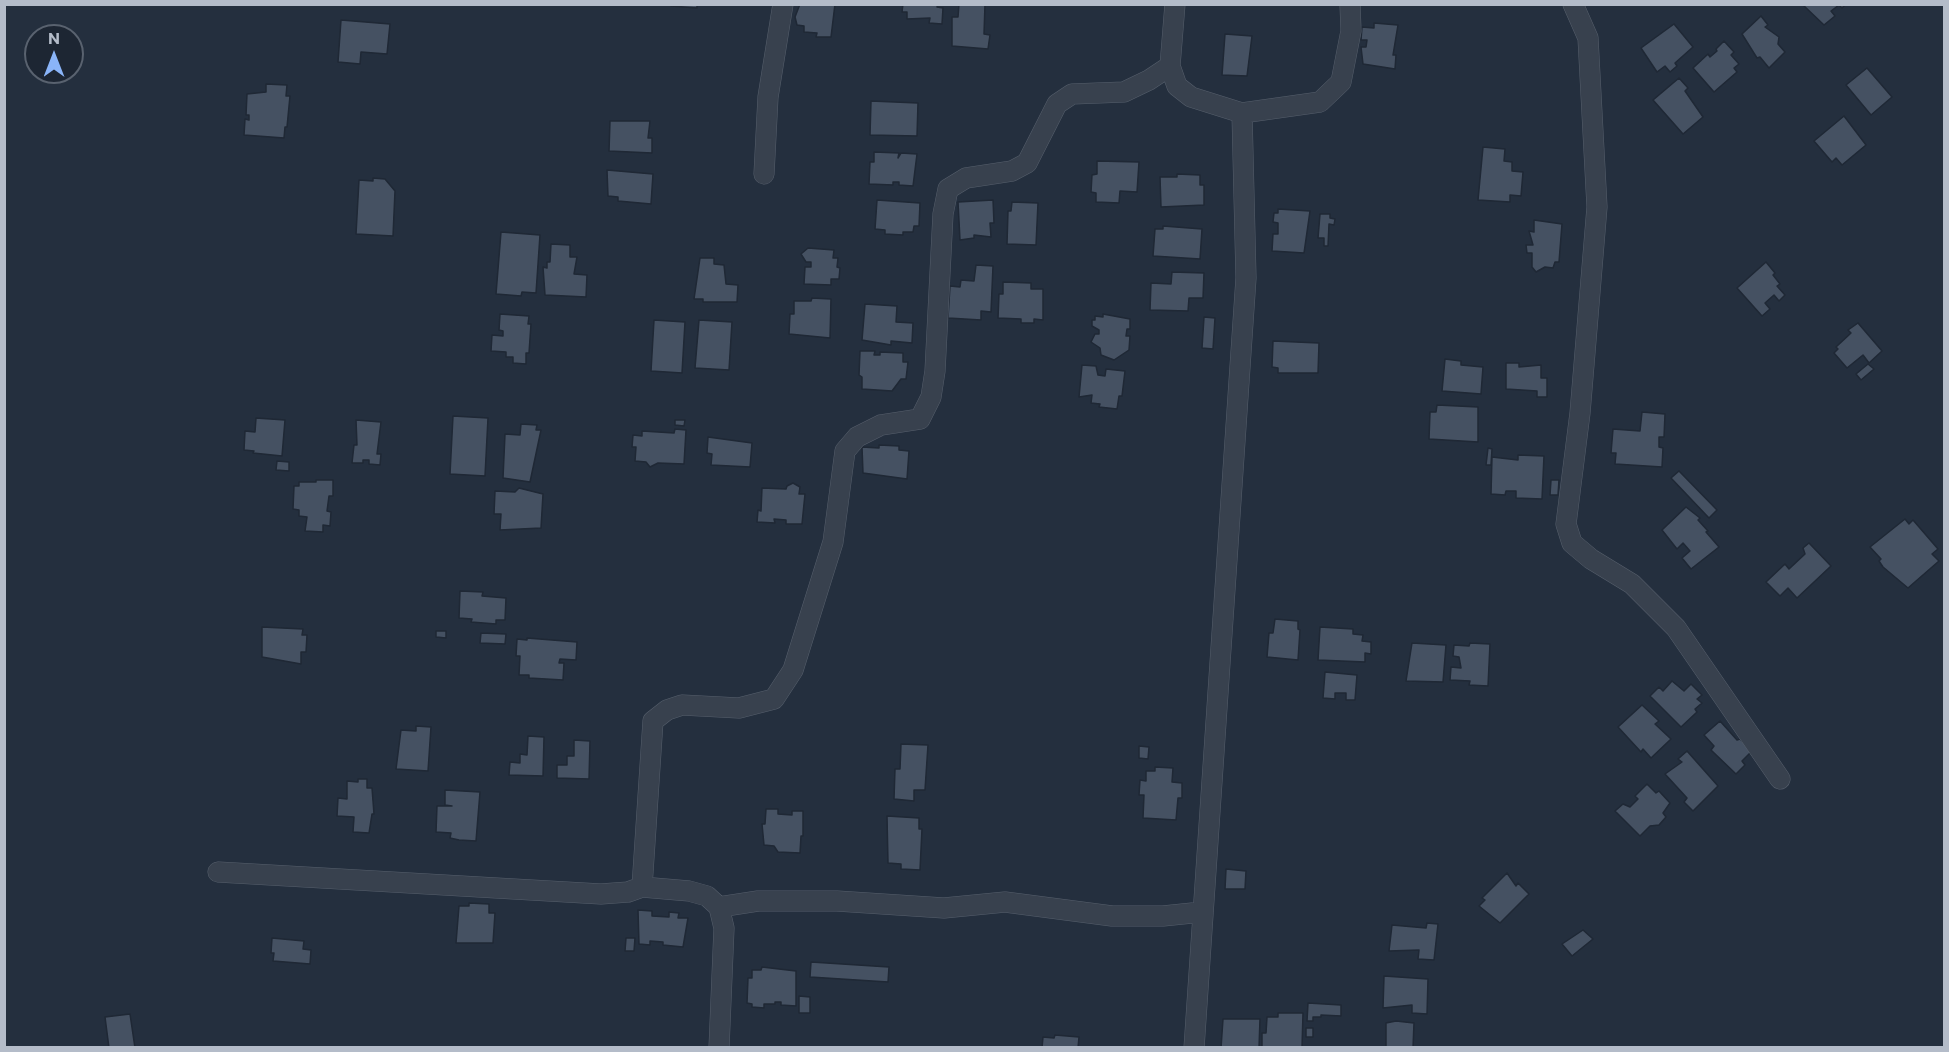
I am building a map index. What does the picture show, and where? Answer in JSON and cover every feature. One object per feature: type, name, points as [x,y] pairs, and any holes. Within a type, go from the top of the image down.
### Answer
[{"type":"street","points":[[764,174],[768,97],[783,4]]},
{"type":"street","points":[[1175,4],[1170,66],[1177,86],[1191,97],[1242,113],[1320,102],[1341,82],[1352,31],[1350,4]]},
{"type":"street","points":[[1573,4],[1588,38],[1597,207],[1581,403],[1566,524],[1572,543],[1591,559],[1632,584],[1676,628],[1780,779]]},
{"type":"street","points":[[642,887],[653,721],[667,710],[681,705],[739,708],[774,699],[793,670],[833,542],[845,451],[857,438],[881,425],[920,419],[931,397],[935,371],[943,214],[948,189],[966,178],[1012,171],[1027,163],[1057,104],[1072,94],[1124,92],[1149,80],[1170,66]]},
{"type":"street","points":[[1194,1047],[1202,912],[1211,824],[1246,278],[1242,113]]},
{"type":"street","points":[[218,872],[602,894],[628,892],[642,887],[689,891],[707,897],[719,907],[724,928],[719,1047]]},
{"type":"street","points":[[719,907],[758,901],[837,901],[944,908],[1005,902],[1112,916],[1162,916],[1202,912]]},
{"type":"building","points":[[671,4],[697,4],[697,8],[671,6]]},
{"type":"building","points":[[800,4],[835,4],[831,37],[816,37],[817,33],[804,32],[804,26],[797,25],[795,17]]},
{"type":"building","points":[[903,4],[938,4],[937,7],[943,8],[942,24],[929,23],[930,18],[907,19],[907,12],[902,12]]},
{"type":"building","points":[[959,4],[985,4],[984,34],[990,35],[988,49],[952,46],[952,17],[958,17]]},
{"type":"building","points":[[1802,4],[1846,4],[1842,8],[1839,5],[1831,11],[1835,16],[1824,25]]},
{"type":"building","points":[[1761,16],[1768,25],[1765,27],[1779,37],[1778,44],[1785,52],[1769,68],[1760,57],[1757,58],[1742,34]]},
{"type":"building","points":[[341,20],[390,24],[387,54],[361,52],[360,64],[338,62]]},
{"type":"building","points":[[1374,23],[1398,25],[1393,55],[1396,55],[1395,69],[1363,64],[1361,47],[1366,47],[1367,40],[1361,40],[1362,27],[1374,28]]},
{"type":"building","points":[[1674,24],[1693,47],[1675,63],[1677,66],[1670,72],[1665,66],[1657,72],[1641,48]]},
{"type":"building","points":[[1225,34],[1252,36],[1247,76],[1222,75]]},
{"type":"building","points":[[1724,41],[1734,52],[1731,55],[1739,64],[1734,68],[1737,72],[1714,92],[1693,68],[1708,54],[1710,57],[1717,51],[1716,49]]},
{"type":"building","points":[[1867,68],[1892,97],[1871,115],[1846,85]]},
{"type":"building","points":[[1679,78],[1688,88],[1685,91],[1703,117],[1683,134],[1653,100]]},
{"type":"building","points":[[266,84],[287,85],[286,96],[290,96],[284,138],[244,135],[245,119],[249,120],[249,115],[246,115],[247,94],[266,92]]},
{"type":"building","points":[[871,101],[918,103],[917,136],[870,135]]},
{"type":"building","points":[[1844,116],[1866,145],[1842,165],[1836,158],[1832,162],[1814,141]]},
{"type":"building","points":[[610,121],[650,121],[648,138],[652,138],[652,153],[609,151]]},
{"type":"building","points":[[1483,147],[1505,149],[1504,161],[1512,162],[1512,171],[1523,172],[1521,196],[1510,195],[1510,202],[1478,200]]},
{"type":"building","points":[[874,152],[899,153],[898,158],[901,153],[917,154],[913,186],[899,185],[899,182],[893,182],[893,185],[869,184],[870,162],[874,162]]},
{"type":"building","points":[[1097,161],[1139,162],[1137,192],[1120,191],[1119,203],[1096,202],[1096,193],[1091,192],[1092,175],[1097,174]]},
{"type":"building","points":[[607,170],[653,174],[651,204],[618,201],[618,197],[608,196]]},
{"type":"building","points":[[1177,174],[1200,175],[1200,185],[1204,185],[1204,205],[1161,207],[1160,177],[1177,177]]},
{"type":"building","points":[[373,178],[385,179],[395,191],[393,236],[356,234],[359,180],[373,181]]},
{"type":"building","points":[[877,200],[920,203],[919,226],[914,226],[913,232],[903,232],[903,235],[885,234],[885,230],[875,229]]},
{"type":"building","points":[[993,200],[994,223],[990,223],[991,237],[974,235],[974,238],[960,240],[958,202]]},
{"type":"building","points":[[1012,202],[1038,203],[1036,245],[1007,244],[1008,211],[1011,211]]},
{"type":"building","points":[[1278,209],[1310,211],[1304,253],[1272,251],[1273,234],[1278,234],[1278,223],[1273,222],[1274,213],[1278,213]]},
{"type":"building","points":[[1320,214],[1330,214],[1330,218],[1335,219],[1334,225],[1329,224],[1328,246],[1324,246],[1324,238],[1318,238]]},
{"type":"building","points":[[1534,220],[1562,224],[1559,262],[1555,262],[1553,268],[1545,267],[1536,272],[1532,267],[1532,253],[1527,253],[1526,245],[1533,245],[1529,231],[1534,232]]},
{"type":"building","points":[[1163,226],[1202,229],[1200,259],[1153,256],[1155,229],[1163,229]]},
{"type":"building","points":[[501,232],[540,235],[536,293],[522,292],[521,296],[496,294]]},
{"type":"building","points":[[551,244],[570,245],[570,257],[577,257],[574,274],[587,275],[586,297],[545,295],[543,267],[547,268],[547,262],[550,262]]},
{"type":"building","points":[[808,248],[834,250],[833,258],[838,258],[837,267],[840,268],[839,279],[831,279],[831,285],[804,284],[805,267],[811,267],[811,262],[806,262],[801,254]]},
{"type":"building","points":[[700,258],[714,258],[714,264],[724,265],[726,284],[738,285],[737,302],[703,302],[703,299],[694,299]]},
{"type":"building","points":[[1766,262],[1775,273],[1773,275],[1780,284],[1777,286],[1785,295],[1779,301],[1774,295],[1765,303],[1770,309],[1762,316],[1737,288]]},
{"type":"building","points":[[976,265],[993,266],[991,312],[981,311],[981,320],[948,318],[950,286],[960,287],[961,280],[974,281]]},
{"type":"building","points":[[1172,272],[1204,273],[1203,298],[1189,298],[1188,311],[1150,310],[1151,283],[1171,284]]},
{"type":"building","points":[[1003,282],[1031,283],[1031,289],[1043,289],[1043,320],[1034,319],[1034,323],[1021,323],[1021,319],[998,318],[999,294],[1003,294]]},
{"type":"building","points":[[812,298],[831,299],[830,338],[789,334],[790,314],[794,314],[794,301],[811,301]]},
{"type":"building","points":[[865,304],[897,306],[896,322],[913,323],[912,343],[891,341],[891,345],[862,340]]},
{"type":"building","points":[[500,314],[529,316],[528,324],[531,324],[526,364],[513,363],[513,357],[506,357],[506,352],[491,351],[492,335],[503,336],[503,331],[499,330]]},
{"type":"building","points":[[1103,314],[1130,319],[1130,329],[1127,329],[1126,336],[1130,336],[1129,350],[1114,360],[1101,355],[1100,348],[1091,342],[1095,334],[1099,334],[1099,330],[1092,326],[1092,320],[1095,320],[1095,316],[1103,317]]},
{"type":"building","points":[[1204,317],[1215,318],[1213,349],[1202,348]]},
{"type":"building","points":[[654,320],[685,322],[682,373],[651,371]]},
{"type":"building","points":[[699,320],[732,322],[729,370],[695,368]]},
{"type":"building","points":[[1858,323],[1882,351],[1869,363],[1863,355],[1847,368],[1834,353],[1838,349],[1836,347],[1851,333],[1848,330]]},
{"type":"building","points":[[1273,341],[1319,343],[1318,373],[1278,373],[1278,368],[1272,367]]},
{"type":"building","points":[[860,351],[875,351],[874,355],[880,355],[880,352],[903,353],[903,362],[908,362],[906,379],[901,379],[892,391],[862,389],[862,377],[859,375]]},
{"type":"building","points":[[1445,359],[1461,361],[1461,365],[1483,367],[1481,394],[1442,391]]},
{"type":"building","points":[[1506,363],[1519,363],[1519,367],[1541,365],[1541,378],[1547,378],[1547,397],[1537,397],[1537,391],[1506,389]]},
{"type":"building","points":[[1868,364],[1874,369],[1861,380],[1856,374]]},
{"type":"building","points":[[1082,365],[1096,366],[1098,375],[1105,376],[1106,369],[1125,371],[1122,396],[1119,396],[1117,409],[1099,407],[1100,404],[1091,403],[1092,395],[1079,397]]},
{"type":"building","points":[[1437,405],[1478,407],[1478,442],[1429,439],[1430,412],[1436,412]]},
{"type":"building","points":[[1642,412],[1665,414],[1664,437],[1659,437],[1659,447],[1663,448],[1662,467],[1615,464],[1616,453],[1611,453],[1613,429],[1640,431]]},
{"type":"building","points":[[453,416],[488,418],[485,476],[450,474]]},
{"type":"building","points":[[256,418],[285,420],[282,456],[244,450],[245,431],[255,432]]},
{"type":"building","points":[[356,420],[381,422],[377,454],[381,454],[380,465],[369,464],[369,460],[363,460],[363,463],[352,463],[354,445],[357,445]]},
{"type":"building","points":[[675,420],[685,420],[684,426],[675,425]]},
{"type":"building","points":[[521,424],[537,425],[536,430],[541,430],[530,482],[503,478],[505,434],[520,435]]},
{"type":"building","points":[[675,429],[686,430],[684,464],[658,463],[650,467],[646,462],[635,461],[636,447],[632,447],[633,435],[642,436],[642,431],[674,433]]},
{"type":"building","points":[[708,437],[752,443],[750,467],[711,465],[712,454],[707,453]]},
{"type":"building","points":[[879,445],[899,446],[899,450],[909,451],[907,479],[863,473],[862,447],[879,448]]},
{"type":"building","points":[[1488,448],[1492,449],[1491,465],[1486,465]]},
{"type":"building","points":[[1518,455],[1544,456],[1542,499],[1516,498],[1516,491],[1506,491],[1505,495],[1491,494],[1492,457],[1518,460]]},
{"type":"building","points":[[277,461],[289,462],[289,471],[276,470]]},
{"type":"building","points":[[1679,471],[1717,510],[1709,518],[1671,478]]},
{"type":"building","points":[[316,480],[333,480],[333,496],[329,496],[327,511],[331,512],[330,526],[323,525],[323,532],[305,531],[307,517],[299,516],[299,510],[293,509],[294,486],[299,486],[299,482],[316,482]]},
{"type":"building","points":[[1551,480],[1559,480],[1558,495],[1550,495]]},
{"type":"building","points":[[793,483],[800,487],[799,494],[805,494],[802,524],[786,524],[786,520],[774,519],[775,523],[757,522],[758,510],[761,511],[762,488],[786,489]]},
{"type":"building","points":[[519,488],[543,494],[541,528],[500,530],[501,514],[494,514],[495,491],[515,492]]},
{"type":"building","points":[[1686,507],[1700,518],[1698,520],[1719,547],[1691,569],[1682,558],[1690,551],[1683,543],[1677,549],[1662,530]]},
{"type":"building","points":[[1905,519],[1909,524],[1913,520],[1938,549],[1932,554],[1939,561],[1908,588],[1883,567],[1879,561],[1881,559],[1870,547]]},
{"type":"building","points":[[1809,543],[1831,566],[1797,598],[1788,588],[1780,596],[1766,582],[1785,564],[1789,569],[1805,554],[1803,548]]},
{"type":"building","points":[[460,591],[483,592],[482,596],[506,598],[505,620],[496,620],[496,624],[471,622],[472,619],[459,618]]},
{"type":"building","points":[[1275,619],[1298,621],[1300,630],[1298,660],[1267,657],[1269,633],[1273,633]]},
{"type":"building","points":[[262,627],[303,629],[302,635],[307,635],[306,652],[301,652],[301,664],[262,657]]},
{"type":"building","points":[[1320,627],[1353,629],[1353,634],[1363,635],[1362,641],[1371,642],[1371,654],[1365,653],[1365,662],[1318,660]]},
{"type":"building","points":[[436,631],[446,631],[446,638],[436,637]]},
{"type":"building","points":[[481,633],[506,634],[505,644],[480,643]]},
{"type":"building","points":[[527,638],[577,642],[576,660],[560,659],[559,663],[564,663],[563,680],[529,678],[529,675],[519,675],[520,656],[516,656],[517,639],[527,640]]},
{"type":"building","points":[[1412,643],[1446,645],[1443,682],[1406,681]]},
{"type":"building","points":[[1470,643],[1490,644],[1488,686],[1469,685],[1470,681],[1450,680],[1451,667],[1461,668],[1459,657],[1453,656],[1454,645],[1469,646]]},
{"type":"building","points":[[1325,672],[1357,675],[1355,700],[1346,700],[1346,693],[1335,693],[1335,699],[1323,698]]},
{"type":"building","points":[[1672,681],[1684,691],[1691,684],[1702,695],[1697,699],[1702,703],[1695,709],[1697,712],[1681,727],[1650,696],[1659,687],[1663,691]]},
{"type":"building","points":[[1642,705],[1659,721],[1655,724],[1671,739],[1651,758],[1643,749],[1641,752],[1618,727]]},
{"type":"building","points":[[1720,721],[1737,740],[1740,739],[1752,751],[1742,761],[1745,765],[1736,774],[1711,750],[1714,746],[1704,735]]},
{"type":"building","points":[[416,726],[431,727],[428,771],[396,769],[401,730],[416,731]]},
{"type":"building","points":[[528,736],[544,737],[543,776],[509,775],[510,762],[520,763],[520,754],[527,755]]},
{"type":"building","points":[[574,740],[590,741],[589,779],[557,778],[557,765],[567,765],[567,756],[574,756]]},
{"type":"building","points":[[901,744],[928,745],[925,790],[914,790],[914,801],[894,799],[895,769],[900,769]]},
{"type":"building","points":[[1139,746],[1149,747],[1148,759],[1139,758]]},
{"type":"building","points":[[1687,751],[1718,786],[1693,811],[1684,802],[1687,798],[1665,774],[1682,762],[1678,759]]},
{"type":"building","points":[[1155,767],[1173,768],[1172,782],[1182,783],[1182,798],[1178,798],[1176,820],[1143,818],[1144,795],[1139,795],[1140,780],[1146,781],[1146,771],[1155,771]]},
{"type":"building","points":[[358,779],[367,779],[367,788],[372,788],[374,814],[372,814],[369,833],[353,832],[354,817],[337,816],[338,798],[347,799],[347,781],[358,782]]},
{"type":"building","points":[[1647,784],[1656,793],[1659,791],[1670,803],[1663,813],[1666,817],[1659,825],[1650,826],[1640,836],[1615,811],[1623,804],[1630,807],[1638,799],[1635,796]]},
{"type":"building","points":[[445,790],[480,792],[476,841],[450,838],[451,833],[436,832],[437,806],[452,806],[445,805]]},
{"type":"building","points":[[766,809],[778,809],[778,814],[792,815],[792,811],[803,811],[800,853],[778,852],[774,846],[764,845],[762,824],[765,824]]},
{"type":"building","points":[[887,816],[919,818],[919,829],[922,829],[920,870],[901,869],[901,864],[888,863]]},
{"type":"building","points":[[1226,869],[1246,871],[1245,889],[1225,889]]},
{"type":"building","points":[[1507,873],[1516,886],[1518,883],[1529,894],[1500,923],[1479,906],[1485,900],[1482,898]]},
{"type":"building","points":[[469,903],[489,904],[489,913],[495,913],[493,943],[456,943],[459,906],[469,906]]},
{"type":"building","points":[[638,910],[652,911],[652,916],[669,917],[669,912],[679,913],[678,918],[688,918],[683,947],[650,941],[650,945],[639,944]]},
{"type":"building","points":[[1427,923],[1438,924],[1434,960],[1418,959],[1419,950],[1389,951],[1392,925],[1426,928]]},
{"type":"building","points":[[1583,930],[1593,939],[1572,956],[1562,944]]},
{"type":"building","points":[[272,938],[304,941],[303,949],[311,950],[310,964],[273,961]]},
{"type":"building","points":[[626,938],[635,938],[634,951],[625,951]]},
{"type":"building","points":[[811,962],[889,967],[888,982],[810,977]]},
{"type":"building","points":[[762,967],[796,971],[796,1006],[781,1005],[781,1002],[775,1002],[775,1004],[764,1004],[764,1008],[752,1007],[752,1004],[747,1003],[748,978],[752,978],[752,970],[761,970]]},
{"type":"building","points":[[1384,976],[1428,979],[1427,1014],[1412,1013],[1412,1005],[1383,1008]]},
{"type":"building","points":[[799,996],[810,997],[810,1013],[799,1013]]},
{"type":"building","points":[[1308,1003],[1341,1005],[1341,1016],[1321,1015],[1321,1017],[1313,1017],[1313,1021],[1307,1021]]},
{"type":"building","points":[[1278,1013],[1303,1013],[1302,1048],[1262,1047],[1262,1033],[1266,1033],[1267,1017],[1278,1017]]},
{"type":"building","points":[[130,1014],[135,1048],[109,1048],[105,1017]]},
{"type":"building","points":[[1223,1019],[1260,1019],[1259,1048],[1221,1048]]},
{"type":"building","points":[[1396,1021],[1414,1023],[1413,1048],[1386,1048],[1386,1023]]},
{"type":"building","points":[[1306,1028],[1313,1028],[1313,1037],[1306,1037]]},
{"type":"building","points":[[1055,1035],[1079,1037],[1078,1048],[1042,1048],[1043,1037],[1054,1038]]}]
